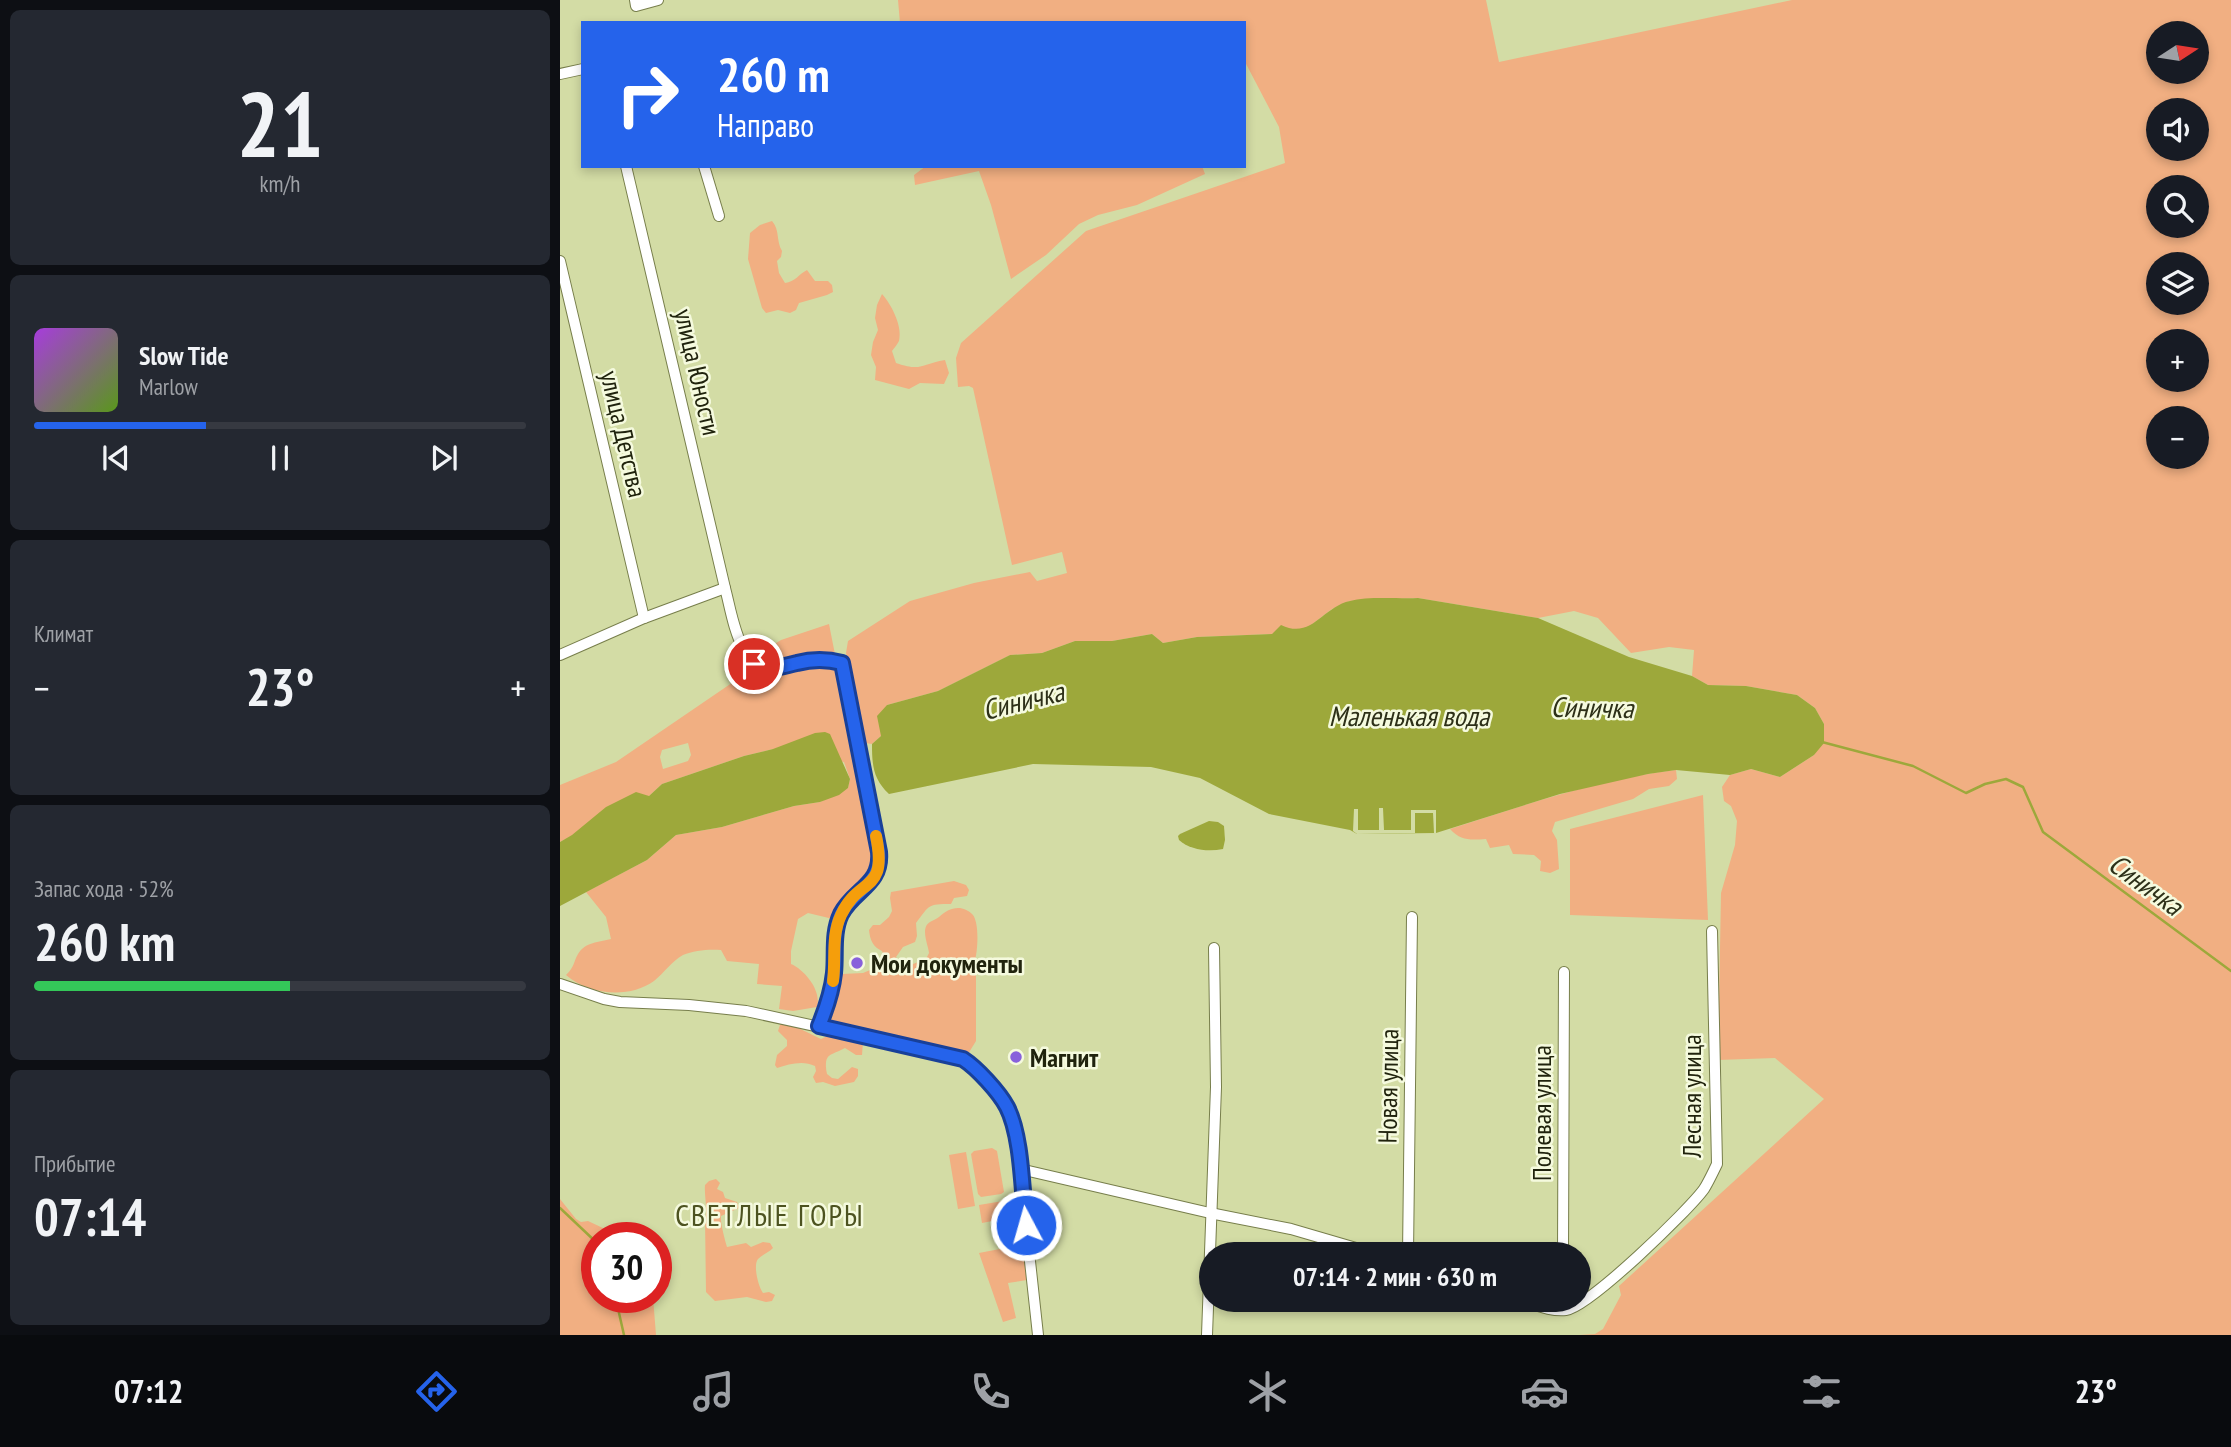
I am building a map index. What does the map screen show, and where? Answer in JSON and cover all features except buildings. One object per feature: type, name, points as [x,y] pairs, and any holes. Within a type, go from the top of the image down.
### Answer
[{"type":"street","points":[[635,0],[636,6],[658,0]]},
{"type":"street","points":[[560,74],[581,69]]},
{"type":"street","name":"улица Юности","points":[[626,168],[725,588],[742,649],[754,664],[779,669],[814,660],[842,663],[880,862],[874,878],[849,903],[840,917],[836,932],[834,978],[819,1026]]},
{"type":"street","points":[[705,168],[719,216]]},
{"type":"street","name":"улица Детства","points":[[560,261],[645,618]]},
{"type":"street","points":[[560,655],[645,618],[725,588]]},
{"type":"street","name":"Новая улица","points":[[1408,1242],[1412,917]]},
{"type":"street","name":"Лесная улица","points":[[1591,1295],[1651,1245],[1704,1189],[1717,1164],[1712,931]]},
{"type":"street","points":[[1207,1335],[1216,1087],[1214,948]]},
{"type":"street","name":"Полевая улица","points":[[1563,1242],[1564,972]]},
{"type":"street","points":[[560,984],[620,1002],[746,1011],[967,1061],[1007,1106],[1016,1139],[1038,1335]]},
{"type":"street","points":[[1020,1168],[1210,1213],[1291,1229],[1336,1242]]},
{"type":"shaded area","points":[[898,0],[1486,0],[1499,62],[1792,0],[2231,0],[2231,1335],[1579,1335],[1595,1334],[1603,1329],[1621,1295],[1619,1286],[1824,1099],[1775,1058],[1718,1060],[1721,893],[1735,845],[1737,821],[1731,806],[1724,801],[1722,787],[1730,775],[1751,769],[1780,777],[1814,755],[1824,724],[1815,708],[1797,695],[1746,686],[1708,685],[1692,676],[1694,650],[1669,647],[1631,653],[1598,618],[1574,611],[1538,618],[1418,598],[1350,601],[1332,609],[1306,629],[1272,634],[1197,637],[1163,643],[1152,634],[1112,641],[1075,641],[1042,653],[1010,655],[938,691],[887,705],[881,736],[872,744],[865,743],[846,653],[848,641],[910,601],[974,583],[1030,572],[1037,581],[1067,573],[1062,552],[1012,565],[973,388],[958,387],[956,358],[961,343],[1086,231],[1285,163],[1279,127],[1246,64],[1246,21],[900,21]]},
{"type":"shaded area","points":[[923,168],[1203,168],[1205,174],[1137,205],[1098,215],[1079,224],[1046,255],[1011,279],[979,171],[915,185],[914,175]]},
{"type":"shaded area","points":[[772,221],[782,251],[777,261],[779,273],[785,283],[807,270],[815,281],[828,281],[832,285],[833,292],[799,303],[796,310],[790,313],[778,310],[766,313],[762,308],[748,259],[750,233],[760,225]]},
{"type":"shaded area","points":[[882,294],[898,322],[899,341],[892,351],[896,363],[917,367],[945,360],[949,373],[944,384],[920,383],[909,389],[875,380],[876,367],[871,355],[878,330],[875,318],[877,305]]},
{"type":"shaded area","points":[[829,624],[875,857],[867,874],[833,919],[808,913],[798,919],[791,964],[802,971],[815,988],[817,1007],[793,1011],[779,1009],[782,986],[757,984],[759,964],[727,961],[721,950],[702,950],[683,955],[654,981],[633,990],[609,992],[575,982],[566,975],[581,950],[593,943],[611,939],[606,917],[586,892],[647,860],[676,835],[722,827],[794,806],[820,802],[848,788],[850,779],[844,762],[773,749],[662,784],[649,796],[560,842],[560,785],[616,762],[745,674],[760,653],[781,640]],"holes":[[[688,743],[691,755],[688,761],[663,769],[660,757],[662,750]]]},
{"type":"shaded area","points":[[1676,770],[1677,779],[1669,786],[1649,789],[1633,799],[1555,822],[1552,831],[1557,840],[1559,869],[1550,873],[1540,871],[1541,861],[1534,855],[1513,854],[1509,845],[1490,848],[1486,839],[1466,839],[1450,829],[1590,786]]},
{"type":"shaded area","points":[[1703,795],[1708,920],[1570,915],[1570,829]]},
{"type":"shaded area","points":[[954,881],[966,885],[969,890],[967,896],[954,898],[951,904],[933,905],[927,909],[916,923],[915,942],[903,947],[896,957],[900,963],[913,964],[926,959],[929,953],[925,928],[930,922],[955,908],[964,909],[973,915],[977,933],[976,958],[972,969],[976,969],[976,1041],[968,1054],[828,1021],[842,974],[863,973],[887,963],[882,951],[872,943],[869,930],[889,917],[892,911],[891,892]]},
{"type":"shaded area","points":[[786,1022],[821,1039],[832,1034],[863,1042],[862,1055],[856,1055],[845,1048],[829,1056],[826,1062],[827,1074],[832,1078],[838,1079],[852,1067],[858,1069],[854,1082],[835,1086],[816,1083],[813,1077],[815,1066],[806,1063],[777,1068],[777,1055],[787,1046],[787,1040],[778,1031],[780,1025]]},
{"type":"shaded area","points":[[992,1148],[997,1151],[1004,1192],[981,1197],[978,1194],[971,1154]]},
{"type":"shaded area","points":[[966,1152],[975,1206],[958,1209],[949,1155]]},
{"type":"shaded area","points":[[716,1179],[720,1183],[717,1189],[723,1192],[725,1198],[737,1202],[739,1208],[721,1216],[727,1247],[746,1243],[751,1247],[763,1242],[770,1243],[773,1248],[758,1259],[756,1266],[763,1293],[775,1295],[772,1301],[747,1297],[715,1301],[706,1292],[705,1185]]},
{"type":"shaded area","points":[[560,1199],[581,1222],[581,1313],[654,1313],[656,1335],[560,1335]]},
{"type":"shaded area","points":[[1009,1200],[1013,1217],[982,1223],[979,1205]]},
{"type":"shaded area","points":[[1012,1232],[1021,1233],[1023,1236],[1027,1280],[1008,1283],[1016,1318],[1003,1322],[979,1253],[1005,1248],[1005,1245],[1014,1243]]},
{"type":"water","name":"Маленькая вода","points":[[1418,598],[1538,618],[1629,657],[1692,676],[1708,685],[1746,686],[1797,695],[1815,708],[1824,724],[1824,743],[1814,755],[1780,777],[1751,769],[1730,775],[1676,770],[1648,774],[1560,794],[1436,833],[1357,834],[1350,830],[1269,814],[1200,778],[1151,767],[1033,764],[889,794],[874,771],[872,744],[881,736],[877,716],[887,705],[938,691],[1010,655],[1042,653],[1075,641],[1112,641],[1152,634],[1163,643],[1197,637],[1272,634],[1281,625],[1292,629],[1309,626],[1340,604],[1357,599]]},
{"type":"water","points":[[825,732],[830,734],[850,779],[848,788],[839,795],[722,827],[676,835],[647,860],[560,906],[560,842],[606,807],[636,792],[649,796],[662,784]]},
{"type":"water","points":[[1209,821],[1224,826],[1223,849],[1200,849],[1179,840],[1180,834]]},
{"type":"pier","points":[[1379,808],[1383,808],[1384,830],[1411,830],[1411,810],[1436,810],[1436,833],[1433,813],[1415,813],[1415,833],[1357,834],[1353,831],[1354,809],[1358,809],[1358,830],[1379,830]]},
{"type":"waterway","name":"Синичка","points":[[1822,742],[1913,766],[1966,793],[1985,784],[2006,779],[2023,787],[2043,832],[2231,971]]},
{"type":"waterway","points":[[560,1208],[581,1228]]},
{"type":"waterway","points":[[619,1313],[624,1335]]},
{"type":"slow traffic","points":[[833,981],[836,932],[840,917],[878,871],[880,862],[876,836]]},
{"type":"place","name":"Мои документы","points":[[857,963]]},
{"type":"place","name":"Магнит","points":[[1016,1057]]},
{"type":"district","name":"СВЕТЛЫЕ ГОРЫ","points":[[770,1214]]},
{"type":"route","points":[[754,664],[779,669],[814,660],[842,663],[879,852],[880,862],[874,878],[849,903],[840,917],[836,932],[834,978],[819,1026],[963,1059],[980,1073],[1005,1103],[1010,1115],[1016,1139],[1026,1225]]}]
